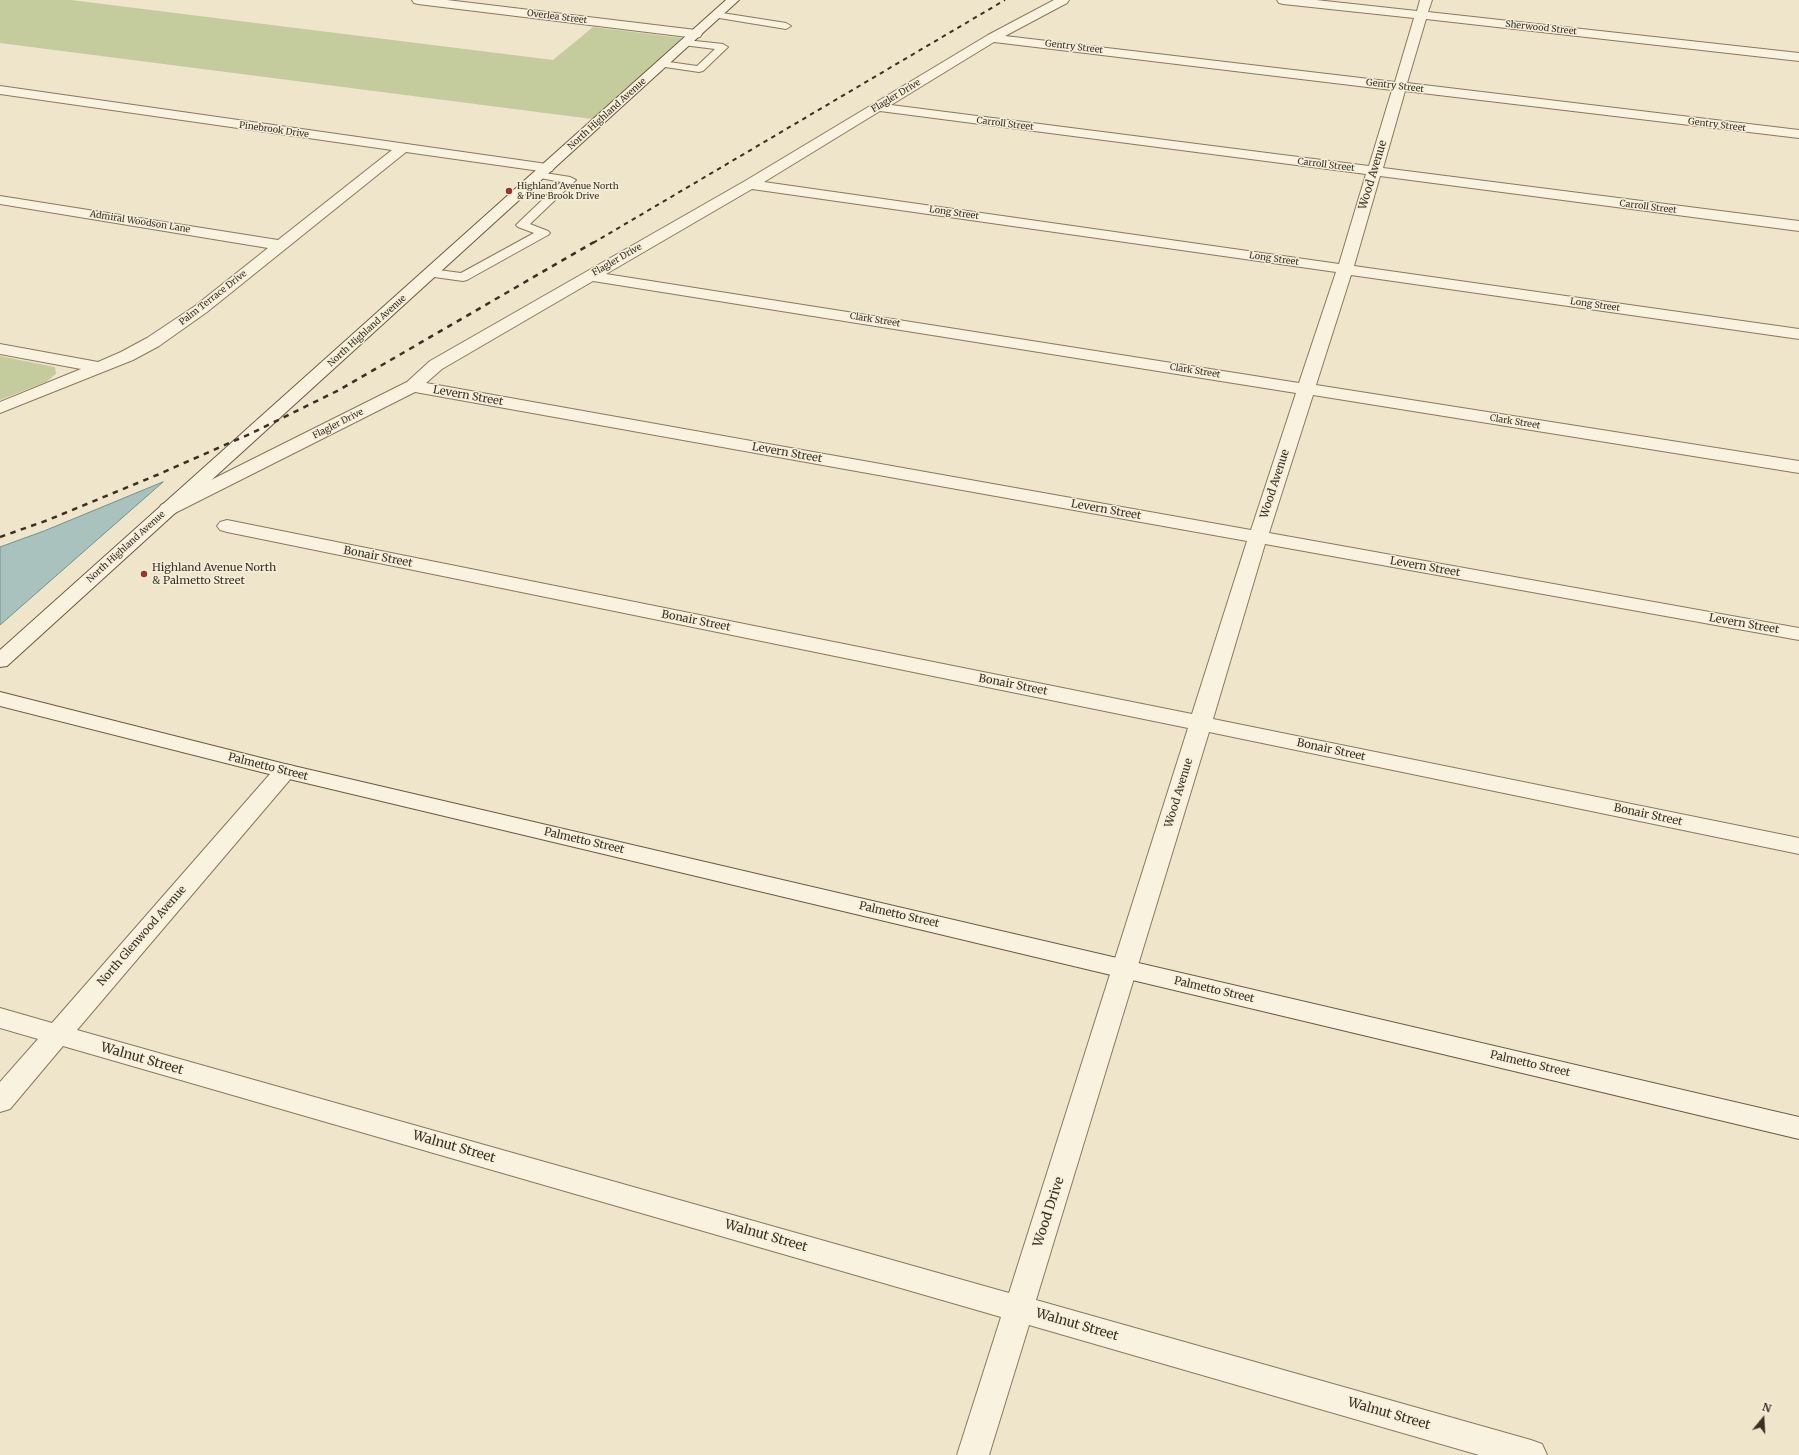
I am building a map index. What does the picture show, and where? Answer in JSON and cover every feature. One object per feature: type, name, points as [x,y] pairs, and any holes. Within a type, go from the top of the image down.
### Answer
[{"type":"street","name":"Overlea Street","points":[[418,0],[691,38]]},
{"type":"street","name":"North Highland Avenue","points":[[0,661],[733,0]]},
{"type":"street","name":"Flagler Drive","points":[[166,510],[413,386],[436,365],[750,184],[992,38],[1063,0]]},
{"type":"street","name":"Sherwood Street","points":[[1284,0],[1424,8],[1799,57]]},
{"type":"street","points":[[520,13],[531,4]]},
{"type":"street","name":"Wood Avenue","points":[[1125,969],[1258,537],[1345,269],[1373,172],[1401,87],[1424,8]]},
{"type":"street","name":"Gentry Street","points":[[992,38],[1799,134]]},
{"type":"street","name":"Pinebrook Drive","points":[[0,90],[403,148],[543,172]]},
{"type":"street","name":"Carroll Street","points":[[878,107],[1799,226]]},
{"type":"street","name":"Palm Terrace Drive","points":[[0,408],[99,367],[153,342],[180,324],[403,148]]},
{"type":"street","name":"Long Street","points":[[750,184],[1799,334]]},
{"type":"street","name":"Admiral Woodson Lane","points":[[0,200],[279,245]]},
{"type":"street","name":"Clark Street","points":[[591,276],[1799,467]]},
{"type":"street","points":[[0,349],[99,367]]},
{"type":"street","name":"Levern Street","points":[[413,386],[1799,634]]},
{"type":"street","name":"Bonair Street","points":[[227,526],[1799,846]]},
{"type":"street","name":"Palmetto Street","points":[[0,699],[285,771],[1799,1128]]},
{"type":"street","name":"North Glenwood Avenue","points":[[0,1101],[285,771]]},
{"type":"street","name":"Wood Drive","points":[[973,1455],[1125,969]]},
{"type":"street","name":"Walnut Street","points":[[0,1018],[1531,1455]]},
{"type":"lane","points":[[716,15],[759,20],[786,26]]},
{"type":"lane","points":[[662,64],[699,69],[723,47],[691,38]]},
{"type":"lane","points":[[431,273],[463,277],[544,233],[522,225],[570,180],[543,172]]},
{"type":"green space","points":[[0,0],[71,0],[553,60],[593,27],[682,38],[592,119],[0,43]]},
{"type":"green space","points":[[0,356],[55,367],[56,374],[46,382],[0,400]]},
{"type":"water","points":[[163,482],[0,625],[0,547],[44,531]]},
{"type":"railway","points":[[593,243],[1005,0]]},
{"type":"railway","points":[[0,537],[48,520],[157,475],[252,433],[339,390],[594,242]]},
{"type":"place","name":"Highland Avenue North & Pine Brook Drive","points":[[509,191]]},
{"type":"place","name":"Highland Avenue North & Palmetto Street","points":[[144,574]]}]
